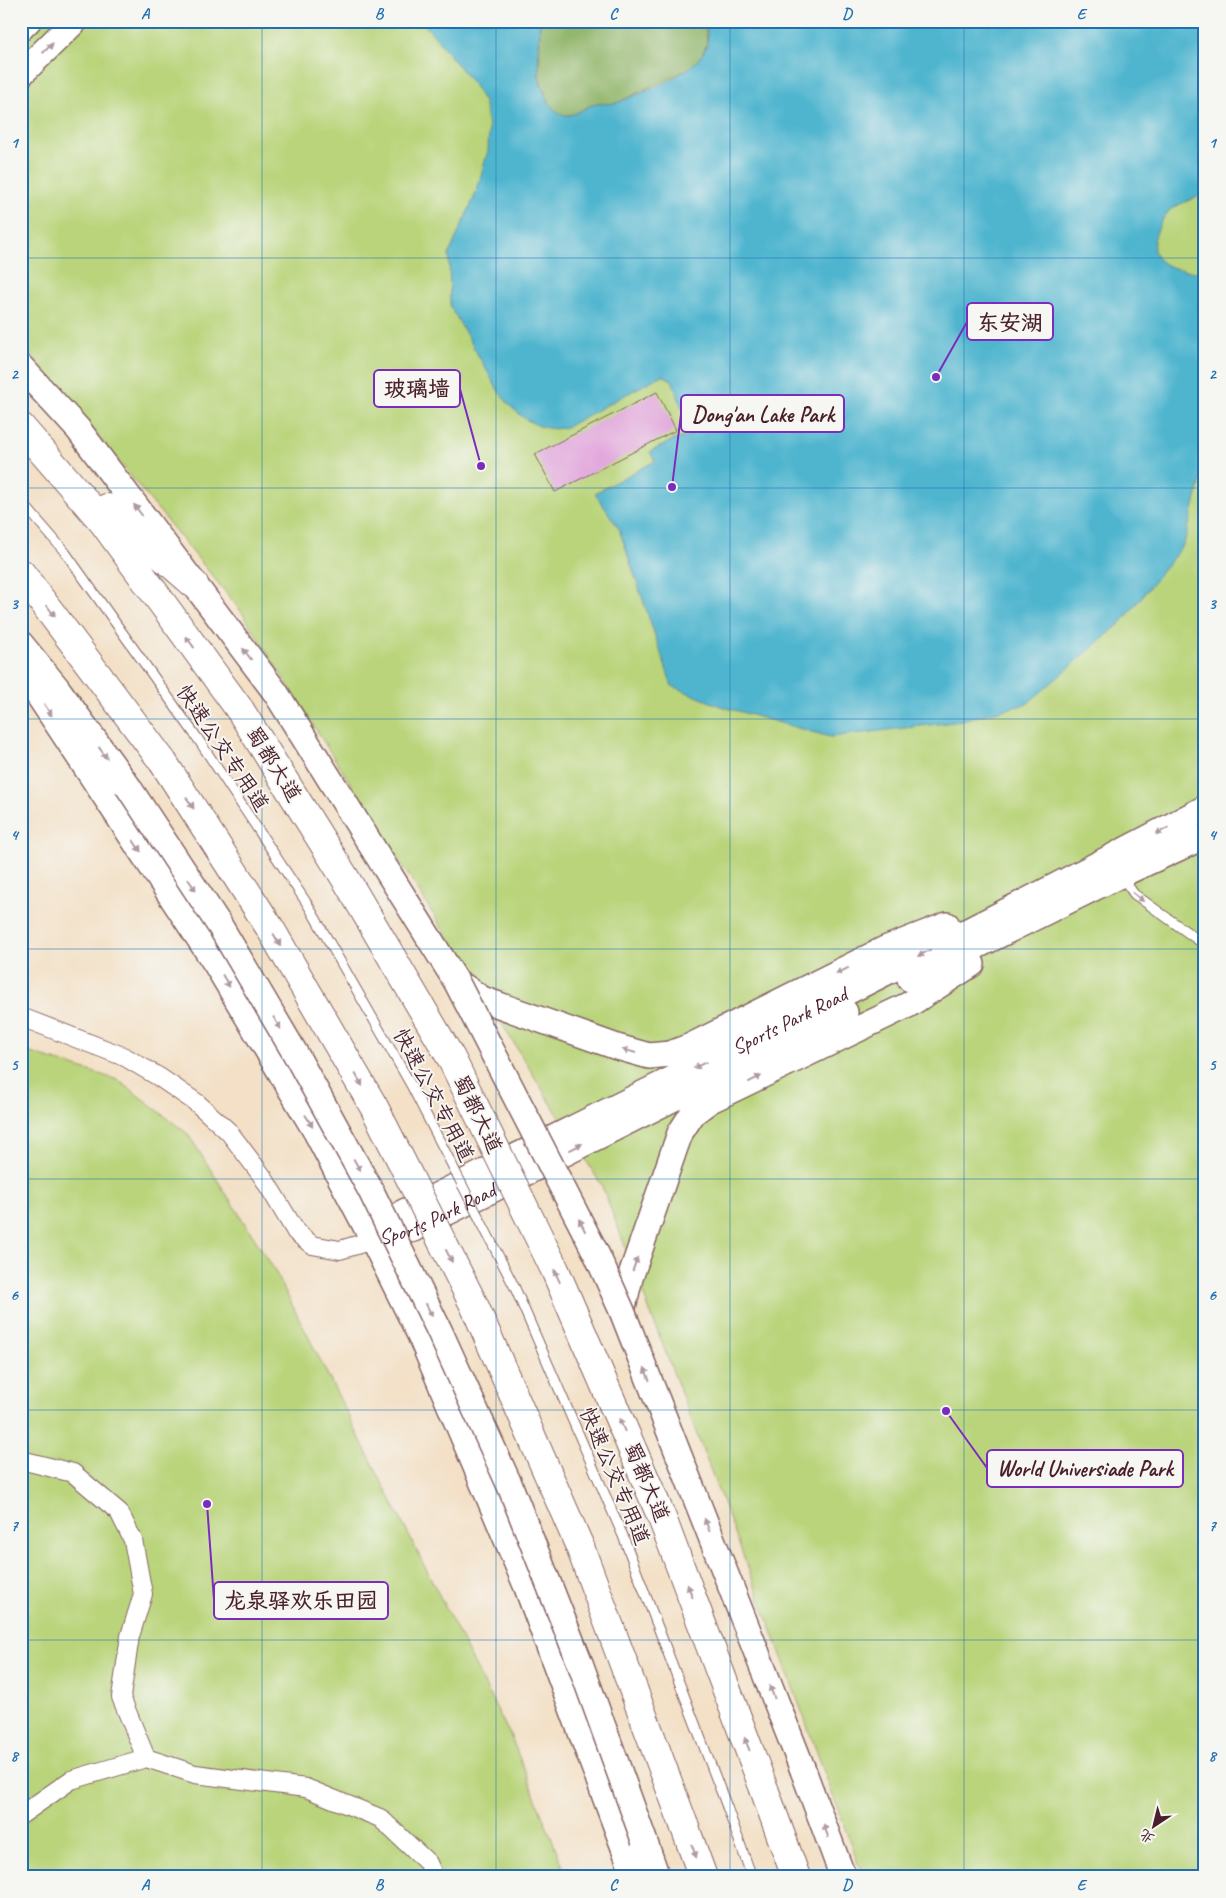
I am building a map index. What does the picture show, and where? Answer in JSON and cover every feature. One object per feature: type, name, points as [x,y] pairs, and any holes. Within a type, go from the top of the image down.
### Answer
[{"type":"highway","name":"蜀都大道","points":[[21,427],[104,522],[240,710],[347,881],[451,1058],[555,1270],[662,1518],[796,1877]]},
{"type":"highway","points":[[46,456],[194,584]]},
{"type":"highway","points":[[21,573],[163,762],[270,928],[374,1107],[474,1305],[580,1547],[704,1877]]},
{"type":"main road","points":[[21,28],[28,21]]},
{"type":"main road","points":[[21,74],[75,21]]},
{"type":"main road","points":[[21,367],[78,429],[276,693],[456,981],[592,1244],[622,1311],[803,1770],[842,1875]]},
{"type":"main road","points":[[21,644],[57,688],[127,785],[220,926],[295,1053],[372,1191],[440,1332],[510,1486],[580,1663],[657,1877]]},
{"type":"main road","points":[[21,669],[216,964],[315,1130],[373,1240],[420,1335],[526,1585],[635,1877]]},
{"type":"main road","name":"Sports Park Road","points":[[373,1240],[404,1212],[867,982],[1084,883],[1115,866],[1205,808]]},
{"type":"main road","name":"Sports Park Road","points":[[1115,866],[1205,836]]},
{"type":"main road","points":[[456,981],[482,999],[617,1047],[649,1056],[670,1054],[691,1046],[885,950],[1084,883]]},
{"type":"main road","points":[[622,1311],[630,1278],[680,1133],[693,1113],[709,1101],[908,1005],[1084,883]]},
{"type":"street","points":[[21,1017],[125,1057],[159,1076],[197,1104],[229,1132],[263,1178],[296,1232],[312,1245],[340,1250],[373,1240]]},
{"type":"street","points":[[21,1460],[73,1473],[119,1512],[133,1540],[143,1594],[130,1636],[121,1697],[146,1758]]},
{"type":"street","points":[[21,1815],[72,1780],[146,1758],[195,1774],[306,1788],[380,1818],[428,1863],[434,1877]]},
{"type":"lane","name":"快速公交专用道","points":[[21,501],[64,552],[198,739],[308,905],[411,1085],[516,1288],[622,1536],[752,1877]]},
{"type":"lane","points":[[1115,866],[1134,894],[1205,945]]},
{"type":"green space","points":[[21,21],[1205,21],[1205,1877],[863,1877],[774,1636],[602,1186],[468,969],[241,611],[21,342]]},
{"type":"green space","points":[[540,21],[705,21],[707,43],[701,57],[690,68],[619,102],[611,105],[594,104],[573,115],[564,116],[556,113],[550,105],[539,77]]},
{"type":"green space","points":[[21,1050],[118,1080],[188,1134],[274,1269],[512,1739],[567,1877],[21,1877]]},
{"type":"water","points":[[422,21],[540,21],[538,62],[542,86],[547,99],[555,110],[568,115],[596,104],[619,102],[656,87],[682,73],[702,55],[708,42],[705,21],[1205,21],[1205,193],[1170,210],[1159,226],[1154,242],[1154,251],[1158,259],[1165,264],[1174,268],[1205,273],[1205,475],[1202,476],[1184,544],[1121,623],[1027,704],[954,722],[830,737],[720,706],[672,686],[619,529],[595,493],[655,461],[650,452],[673,440],[692,435],[672,380],[662,375],[566,427],[556,429],[546,428],[528,420],[512,407],[499,392],[450,306],[449,254],[476,193],[488,151],[489,127],[484,102],[473,84]]},
{"type":"building","points":[[657,392],[676,430],[555,492],[535,454]]},
{"type":"place","name":"东安湖","points":[[936,377]]},
{"type":"place","name":"玻璃墙","points":[[481,466]]},
{"type":"place","name":"Dong'an Lake Park","points":[[672,487]]},
{"type":"place","name":"World Universiade Park","points":[[946,1411]]},
{"type":"place","name":"龙泉驿欢乐田园","points":[[207,1504]]}]
